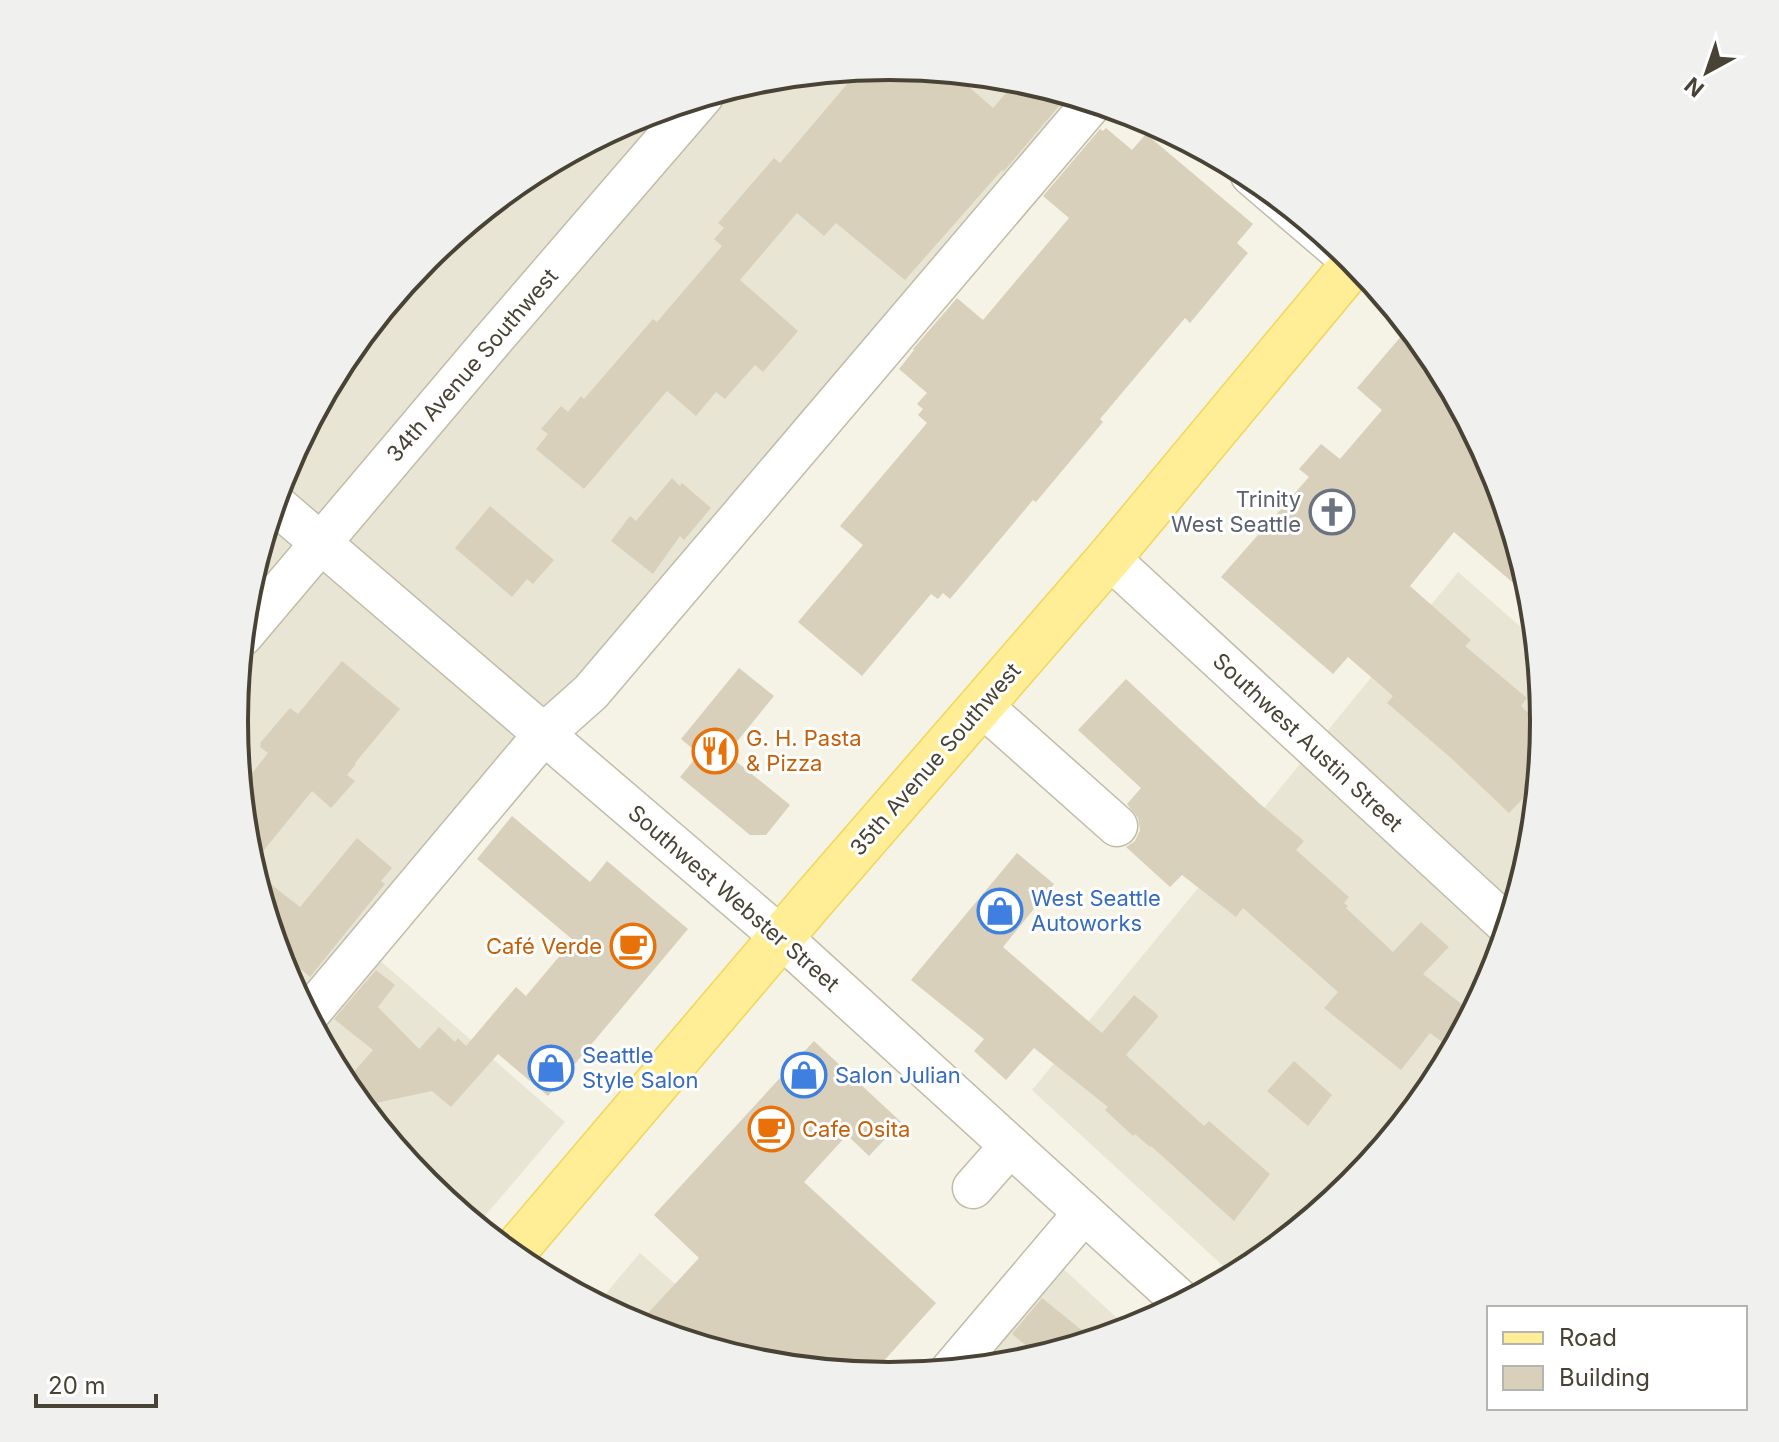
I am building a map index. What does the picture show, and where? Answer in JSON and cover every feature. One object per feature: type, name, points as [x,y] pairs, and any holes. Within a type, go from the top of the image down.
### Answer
[{"type":"main road","name":"35th Avenue Southwest","points":[[520,1245],[1109,558],[1347,272]]},
{"type":"street","points":[[316,1007],[386,940],[438,878],[545,733],[591,692],[1085,111]]},
{"type":"street","name":"34th Avenue Southwest","points":[[257,618],[689,112]]},
{"type":"street","name":"Southwest Webster Street","points":[[284,512],[781,937],[1174,1295]]},
{"type":"street","name":"Southwest Austin Street","points":[[1109,558],[1499,918]]},
{"type":"street","points":[[981,705],[1117,826]]},
{"type":"street","points":[[973,1188],[1010,1146]]},
{"type":"street","points":[[961,1358],[1084,1213]]},
{"type":"shaded area","points":[[848,81],[931,81],[973,85],[1071,107],[354,938],[565,1122],[484,1217],[436,1174],[381,1111],[334,1041],[297,966],[270,887],[261,846],[254,805],[248,721],[254,637],[270,555],[297,476],[315,437],[334,400],[381,331],[436,268],[499,212],[533,188],[606,146],[644,129],[683,114],[764,92]]},
{"type":"shaded area","points":[[1458,572],[1524,629],[1529,679],[1529,763],[1518,846],[1496,927],[1482,966],[1445,1042],[1398,1111],[1343,1174],[1280,1230],[1224,1267],[1032,1090]]},
{"type":"shaded area","points":[[640,1253],[745,1345],[683,1328],[604,1295]]},
{"type":"shaded area","points":[[1057,1263],[1118,1319],[1055,1340],[981,1356]]},
{"type":"building","points":[[850,81],[966,84],[993,108],[1008,91],[1061,104],[905,280],[836,223],[824,236],[797,213],[740,280],[798,331],[763,372],[755,365],[725,399],[716,392],[696,416],[667,391],[584,489],[536,449],[548,434],[541,429],[561,406],[568,412],[581,396],[584,399],[653,319],[657,322],[722,246],[714,239],[724,228],[718,223],[774,158],[780,163]]},
{"type":"building","points":[[1106,128],[1132,150],[1146,134],[1253,224],[1237,243],[1248,253],[1190,323],[1185,318],[1100,419],[1103,422],[950,599],[943,593],[938,599],[931,594],[862,676],[798,622],[863,545],[840,526],[927,423],[918,415],[923,409],[917,404],[927,393],[899,369],[957,298],[983,320],[1069,218],[1043,196],[1100,129],[1103,131]]},
{"type":"building","name":"Trinity West Seattle","points":[[1401,336],[1445,401],[1482,476],[1496,515],[1516,585],[1454,532],[1410,586],[1471,640],[1465,646],[1527,698],[1521,706],[1530,714],[1526,796],[1509,813],[1387,703],[1393,696],[1348,657],[1333,674],[1221,577],[1309,477],[1299,469],[1321,444],[1340,459],[1382,410],[1357,388]]},
{"type":"building","points":[[672,478],[711,508],[684,540],[680,536],[653,574],[611,541],[630,516],[636,521]]},
{"type":"building","points":[[490,506],[554,560],[533,584],[527,579],[512,597],[455,548]]},
{"type":"building","points":[[342,661],[400,709],[355,763],[347,775],[355,781],[331,808],[312,791],[262,852],[251,774],[268,753],[260,747],[260,743],[290,708],[298,714]]},
{"type":"building","name":"G. H. Pasta & Pizza","points":[[739,668],[774,696],[727,754],[790,805],[766,835],[750,835],[680,777],[699,754],[681,739]]},
{"type":"building","points":[[1126,679],[1304,841],[1296,850],[1349,897],[1344,903],[1348,906],[1346,908],[1393,952],[1421,922],[1449,947],[1423,974],[1464,1006],[1444,1043],[1430,1033],[1401,1070],[1324,1008],[1338,992],[1243,908],[1236,917],[1182,875],[1170,887],[1126,847],[1135,841],[1140,830],[1138,818],[1127,804],[1141,788],[1078,730]]},
{"type":"building","points":[[512,816],[590,882],[607,861],[688,929],[548,1096],[498,1054],[451,1107],[432,1091],[375,1103],[354,1072],[373,1050],[334,1019],[376,970],[395,985],[378,1007],[419,1049],[439,1027],[455,1042],[458,1038],[466,1046],[516,987],[526,996],[573,940],[477,859]]},
{"type":"building","points":[[357,838],[392,868],[381,881],[385,884],[310,977],[297,966],[269,883],[300,907]]},
{"type":"building","points":[[1017,853],[1054,884],[1003,947],[1102,1033],[1134,995],[1157,1014],[1158,1017],[1126,1055],[1204,1126],[1209,1121],[1270,1174],[1234,1221],[1151,1146],[1135,1134],[1133,1136],[1105,1110],[1108,1107],[1034,1048],[1006,1080],[974,1051],[984,1039],[911,980]]},
{"type":"building","points":[[814,1041],[901,1122],[869,1156],[847,1135],[804,1182],[936,1303],[883,1362],[806,1357],[764,1350],[683,1328],[647,1314],[699,1258],[654,1215]]},
{"type":"building","points":[[1294,1061],[1332,1095],[1308,1126],[1267,1091]]},
{"type":"building","points":[[1042,1298],[1084,1332],[1028,1347],[1012,1334]]},
{"type":"place","name":"Trinity West Seattle","points":[[1332,512]]},
{"type":"place","name":"G. H. Pasta & Pizza","points":[[715,751]]},
{"type":"place","name":"West Seattle Autoworks","points":[[1000,911]]},
{"type":"place","name":"Café Verde","points":[[633,946]]},
{"type":"place","name":"Seattle Style Salon","points":[[551,1068]]},
{"type":"place","name":"Salon Julian","points":[[804,1075]]},
{"type":"place","name":"Cafe Osita","points":[[771,1129]]}]
